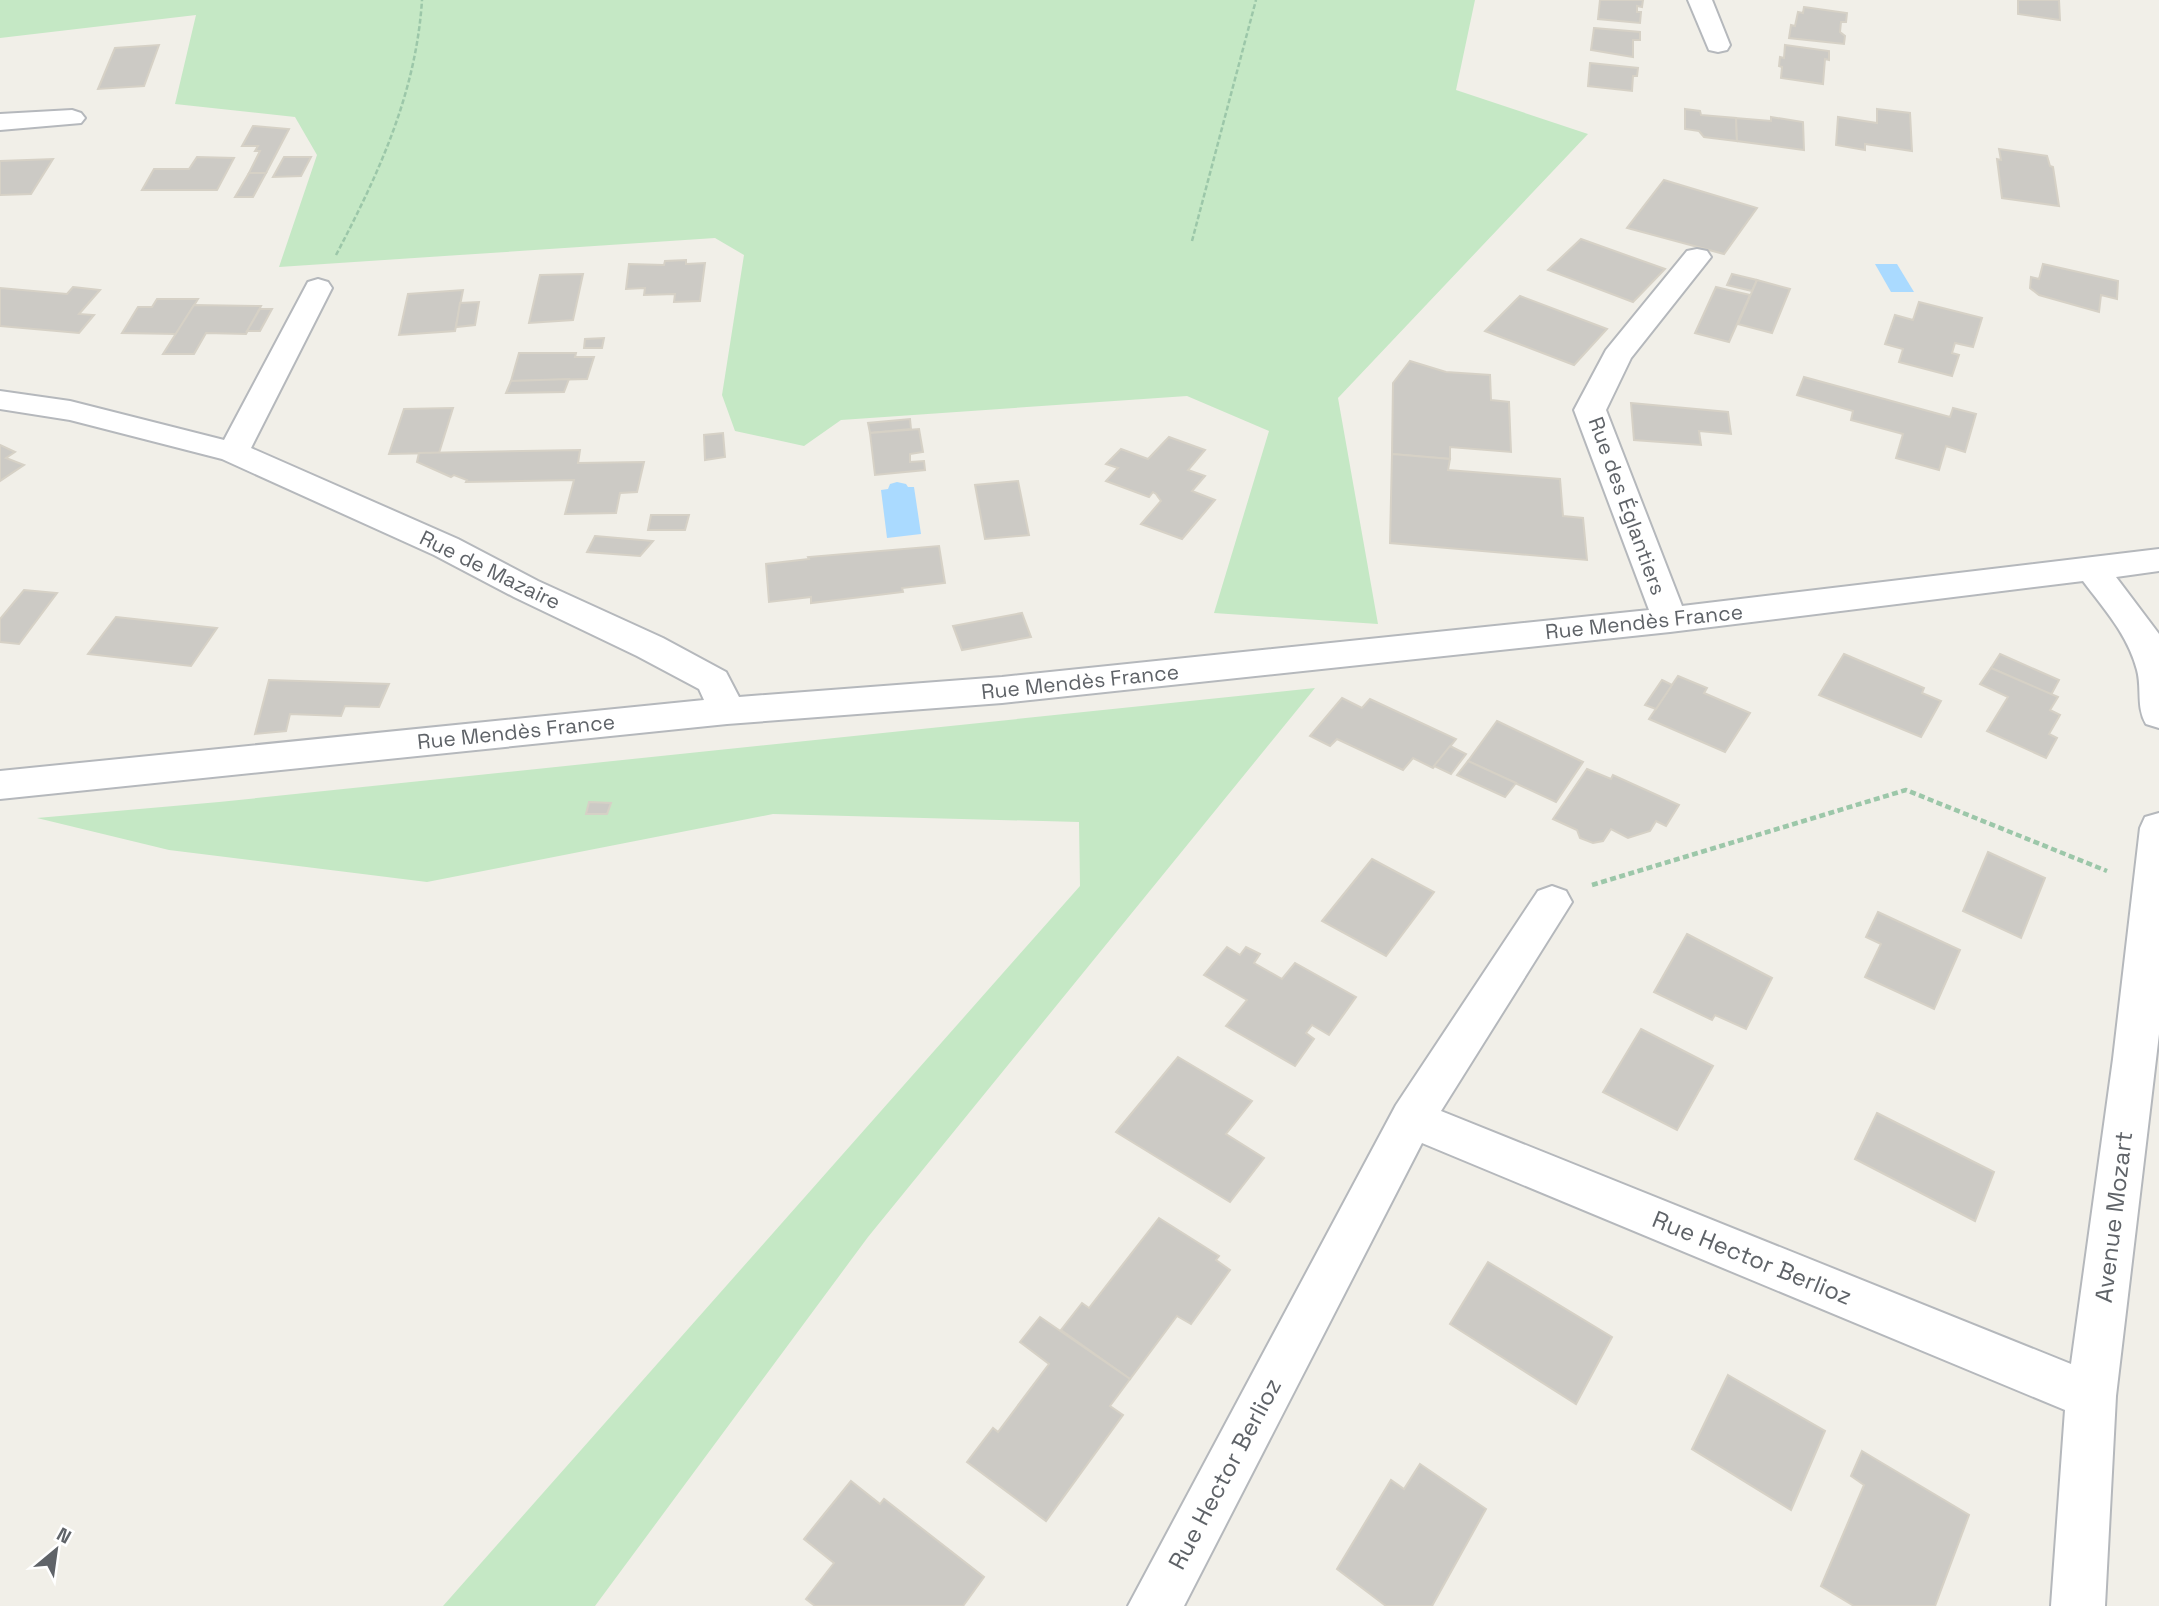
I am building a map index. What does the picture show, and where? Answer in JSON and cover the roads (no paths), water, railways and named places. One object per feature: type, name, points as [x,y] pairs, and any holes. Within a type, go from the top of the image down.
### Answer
[{"type":"street","points":[[1700,0],[1718,46]]},
{"type":"street","points":[[0,122],[72,118]]},
{"type":"street","name":"Rue des Églantiers","points":[[1670,620],[1590,410],[1617,356],[1697,257]]},
{"type":"street","points":[[233,452],[318,288]]},
{"type":"street","name":"Rue de Mazaire","points":[[0,400],[70,411],[233,452],[446,547],[526,589],[650,647],[713,681],[727,711]]},
{"type":"street","name":"Rue Mendès France","points":[[0,785],[727,711],[1002,690],[1670,620],[2159,560]]},
{"type":"street","points":[[2091,568],[2141,633],[2156,672],[2159,715]]},
{"type":"street","name":"Avenue Mozart","points":[[2078,1606],[2091,1396],[2135,1059],[2159,828]]},
{"type":"street","name":"Rue Hector Berlioz","points":[[1155,1606],[1412,1119],[1552,902]]},
{"type":"street","name":"Rue Hector Berlioz","points":[[1412,1119],[2091,1396]]},
{"type":"water","points":[[1875,264],[1897,264],[1914,292],[1891,292]]},
{"type":"water","points":[[897,482],[914,487],[921,534],[887,538],[881,490],[888,489],[890,484]]}]
